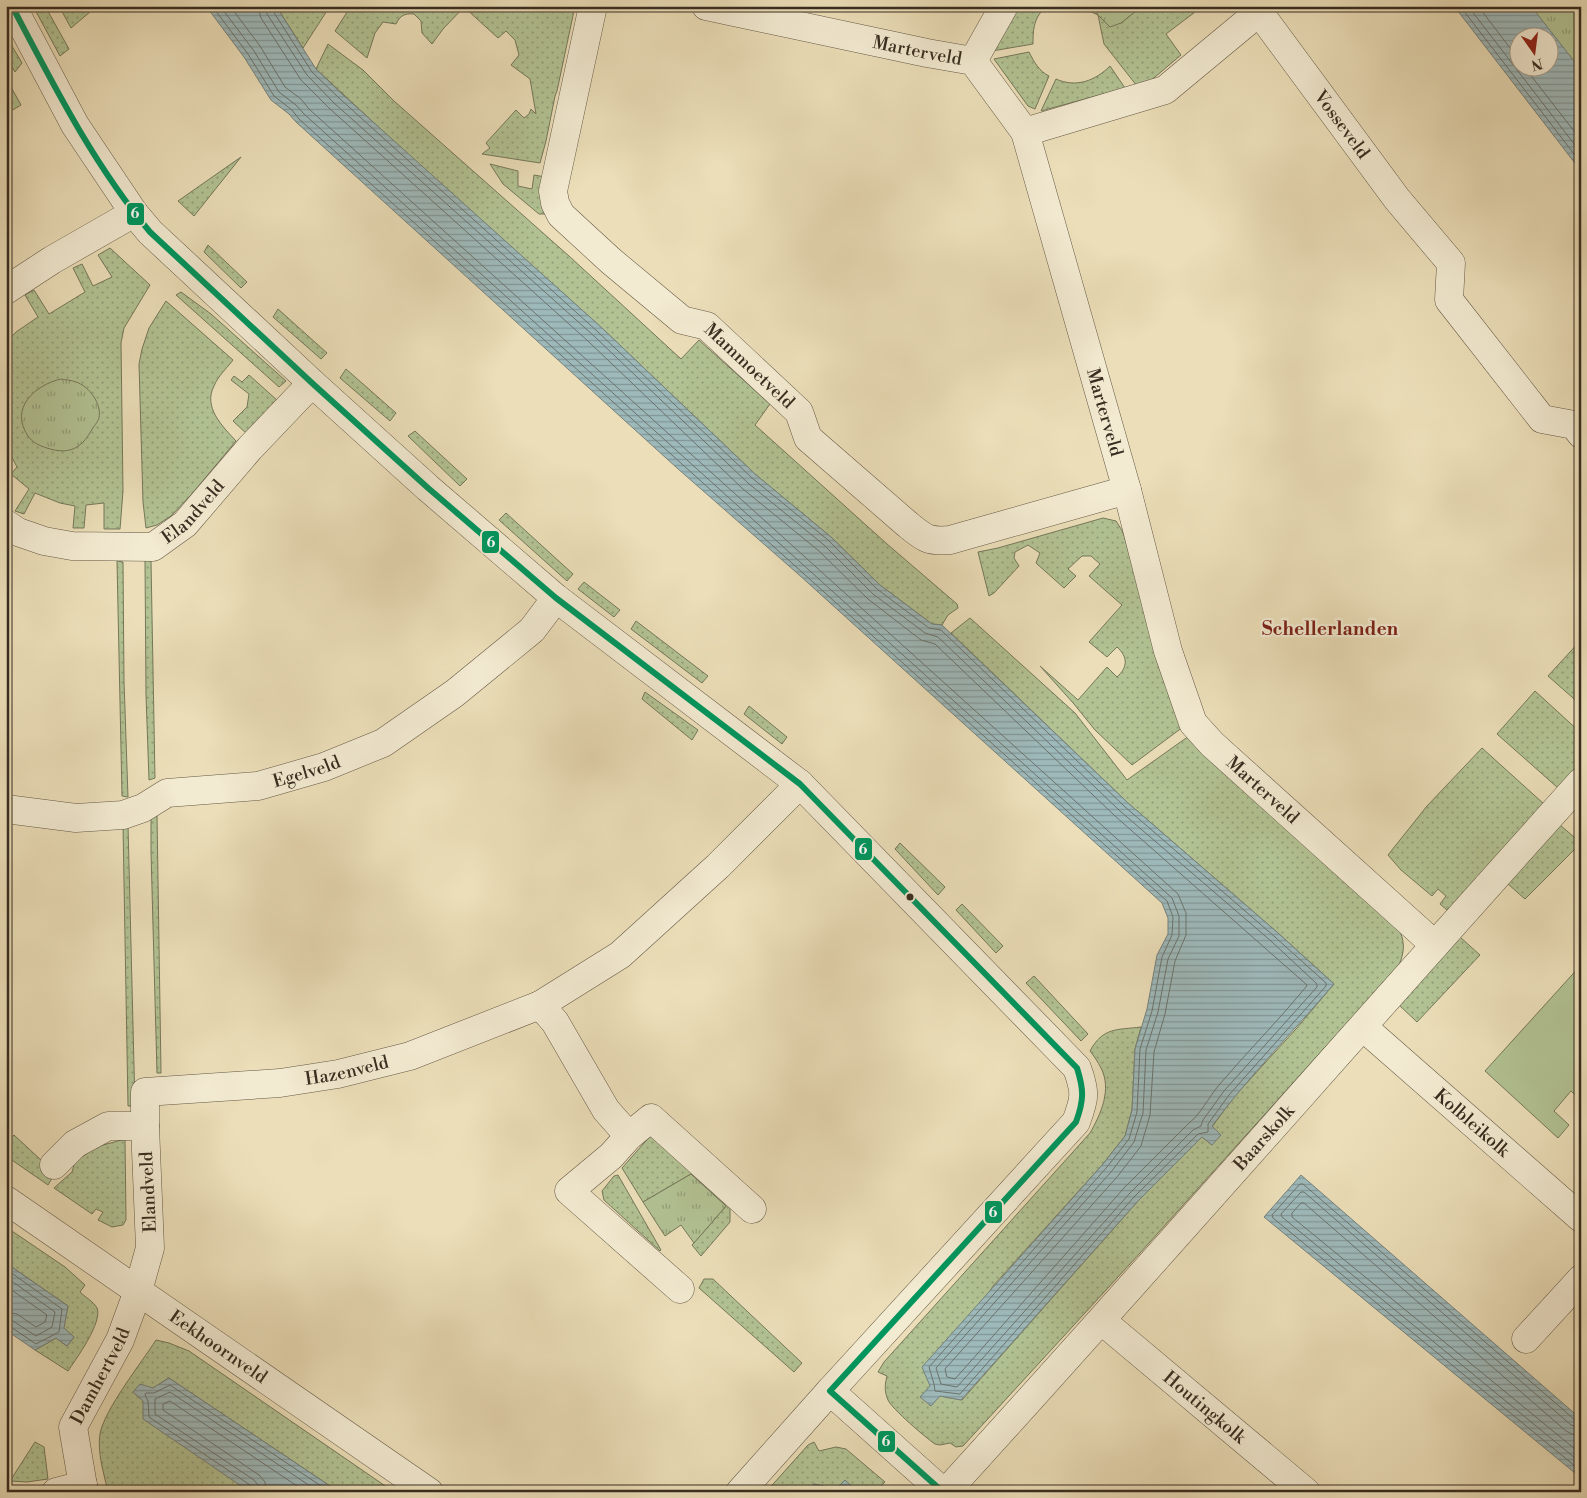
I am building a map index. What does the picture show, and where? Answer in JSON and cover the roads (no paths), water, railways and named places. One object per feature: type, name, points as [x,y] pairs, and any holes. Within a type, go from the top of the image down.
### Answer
[{"type":"street","points":[[12,6],[75,125],[134,213],[150,232],[428,488],[556,598],[800,784],[1077,1068],[1083,1084],[1084,1098],[1076,1122],[740,1492]]},
{"type":"street","name":"Mammoetveld","points":[[593,6],[553,192],[555,203],[561,215],[611,261],[682,320],[707,326],[798,412],[808,438],[922,536],[934,541],[950,540],[1127,490]]},
{"type":"street","name":"Marterveld","points":[[706,6],[973,61],[1025,132],[1127,490],[1168,650],[1193,724],[1212,744],[1435,945]]},
{"type":"street","points":[[973,61],[1004,6]]},
{"type":"street","name":"Vosseveld","points":[[1025,132],[1165,90],[1259,12],[1397,198],[1451,263],[1449,300],[1542,419],[1574,425],[1581,434]]},
{"type":"street","points":[[6,290],[52,260],[134,213]]},
{"type":"street","name":"Elandveld","points":[[6,524],[18,532],[44,541],[72,546],[153,547],[185,524],[250,448],[312,383]]},
{"type":"street","name":"Egelveld","points":[[6,810],[76,818],[123,815],[142,808],[167,793],[258,786],[324,767],[383,743],[455,693],[532,630],[556,598]]},
{"type":"street","name":"Baarskolk","points":[[944,1492],[1102,1321],[1581,782]]},
{"type":"street","name":"Hazenveld","points":[[145,1092],[280,1083],[338,1074],[410,1056],[540,1005],[620,955],[718,866],[800,784]]},
{"type":"street","points":[[540,1005],[555,1022],[606,1110],[629,1136]]},
{"type":"street","name":"Kolbleikolk","points":[[1363,1027],[1581,1218]]},
{"type":"street","name":"Elandveld","points":[[138,1291],[150,1248],[145,1092]]},
{"type":"street","points":[[680,1289],[569,1191],[611,1156],[629,1136],[651,1118],[752,1209]]},
{"type":"street","points":[[54,1165],[75,1144],[108,1126],[145,1126]]},
{"type":"street","name":"Eekhoornveld","points":[[6,1200],[429,1492]]},
{"type":"street","points":[[1526,1339],[1581,1279]]},
{"type":"street","name":"Damhertveld","points":[[83,1489],[73,1427],[120,1340],[138,1291]]},
{"type":"street","name":"Houtingkolk","points":[[1102,1321],[1306,1492]]},
{"type":"street","points":[[830,1392],[944,1492]]},
{"type":"street","points":[[56,1492],[83,1489]]},
{"type":"water","points":[[206,6],[276,6],[316,69],[342,94],[602,328],[755,474],[831,537],[880,585],[932,624],[942,625],[1128,803],[1334,984],[1226,1107],[1212,1126],[1221,1135],[1212,1145],[1202,1137],[1138,1201],[961,1400],[940,1396],[931,1406],[920,1397],[930,1386],[922,1367],[1103,1164],[1125,1136],[1132,1110],[1135,1049],[1147,1009],[1157,955],[1168,934],[1168,918],[1162,903],[797,573],[677,468],[289,114],[271,100],[244,57]]},
{"type":"water","points":[[1454,6],[1531,6],[1548,28],[1510,28],[1510,78],[1560,78],[1560,43],[1581,70],[1581,171]]},
{"type":"water","points":[[1301,1175],[1581,1419],[1581,1478],[1264,1217]]},
{"type":"water","points":[[6,1263],[68,1306],[64,1328],[74,1337],[67,1346],[56,1338],[35,1350],[6,1330]]},
{"type":"water","points":[[169,1378],[339,1492],[250,1492],[143,1419],[143,1401],[133,1392],[140,1384],[153,1388]]},
{"type":"water","points":[[845,1480],[855,1489],[853,1492],[807,1492],[814,1484],[836,1489]]},
{"type":"district","name":"Schellerlanden","points":[[1330,628]]}]
